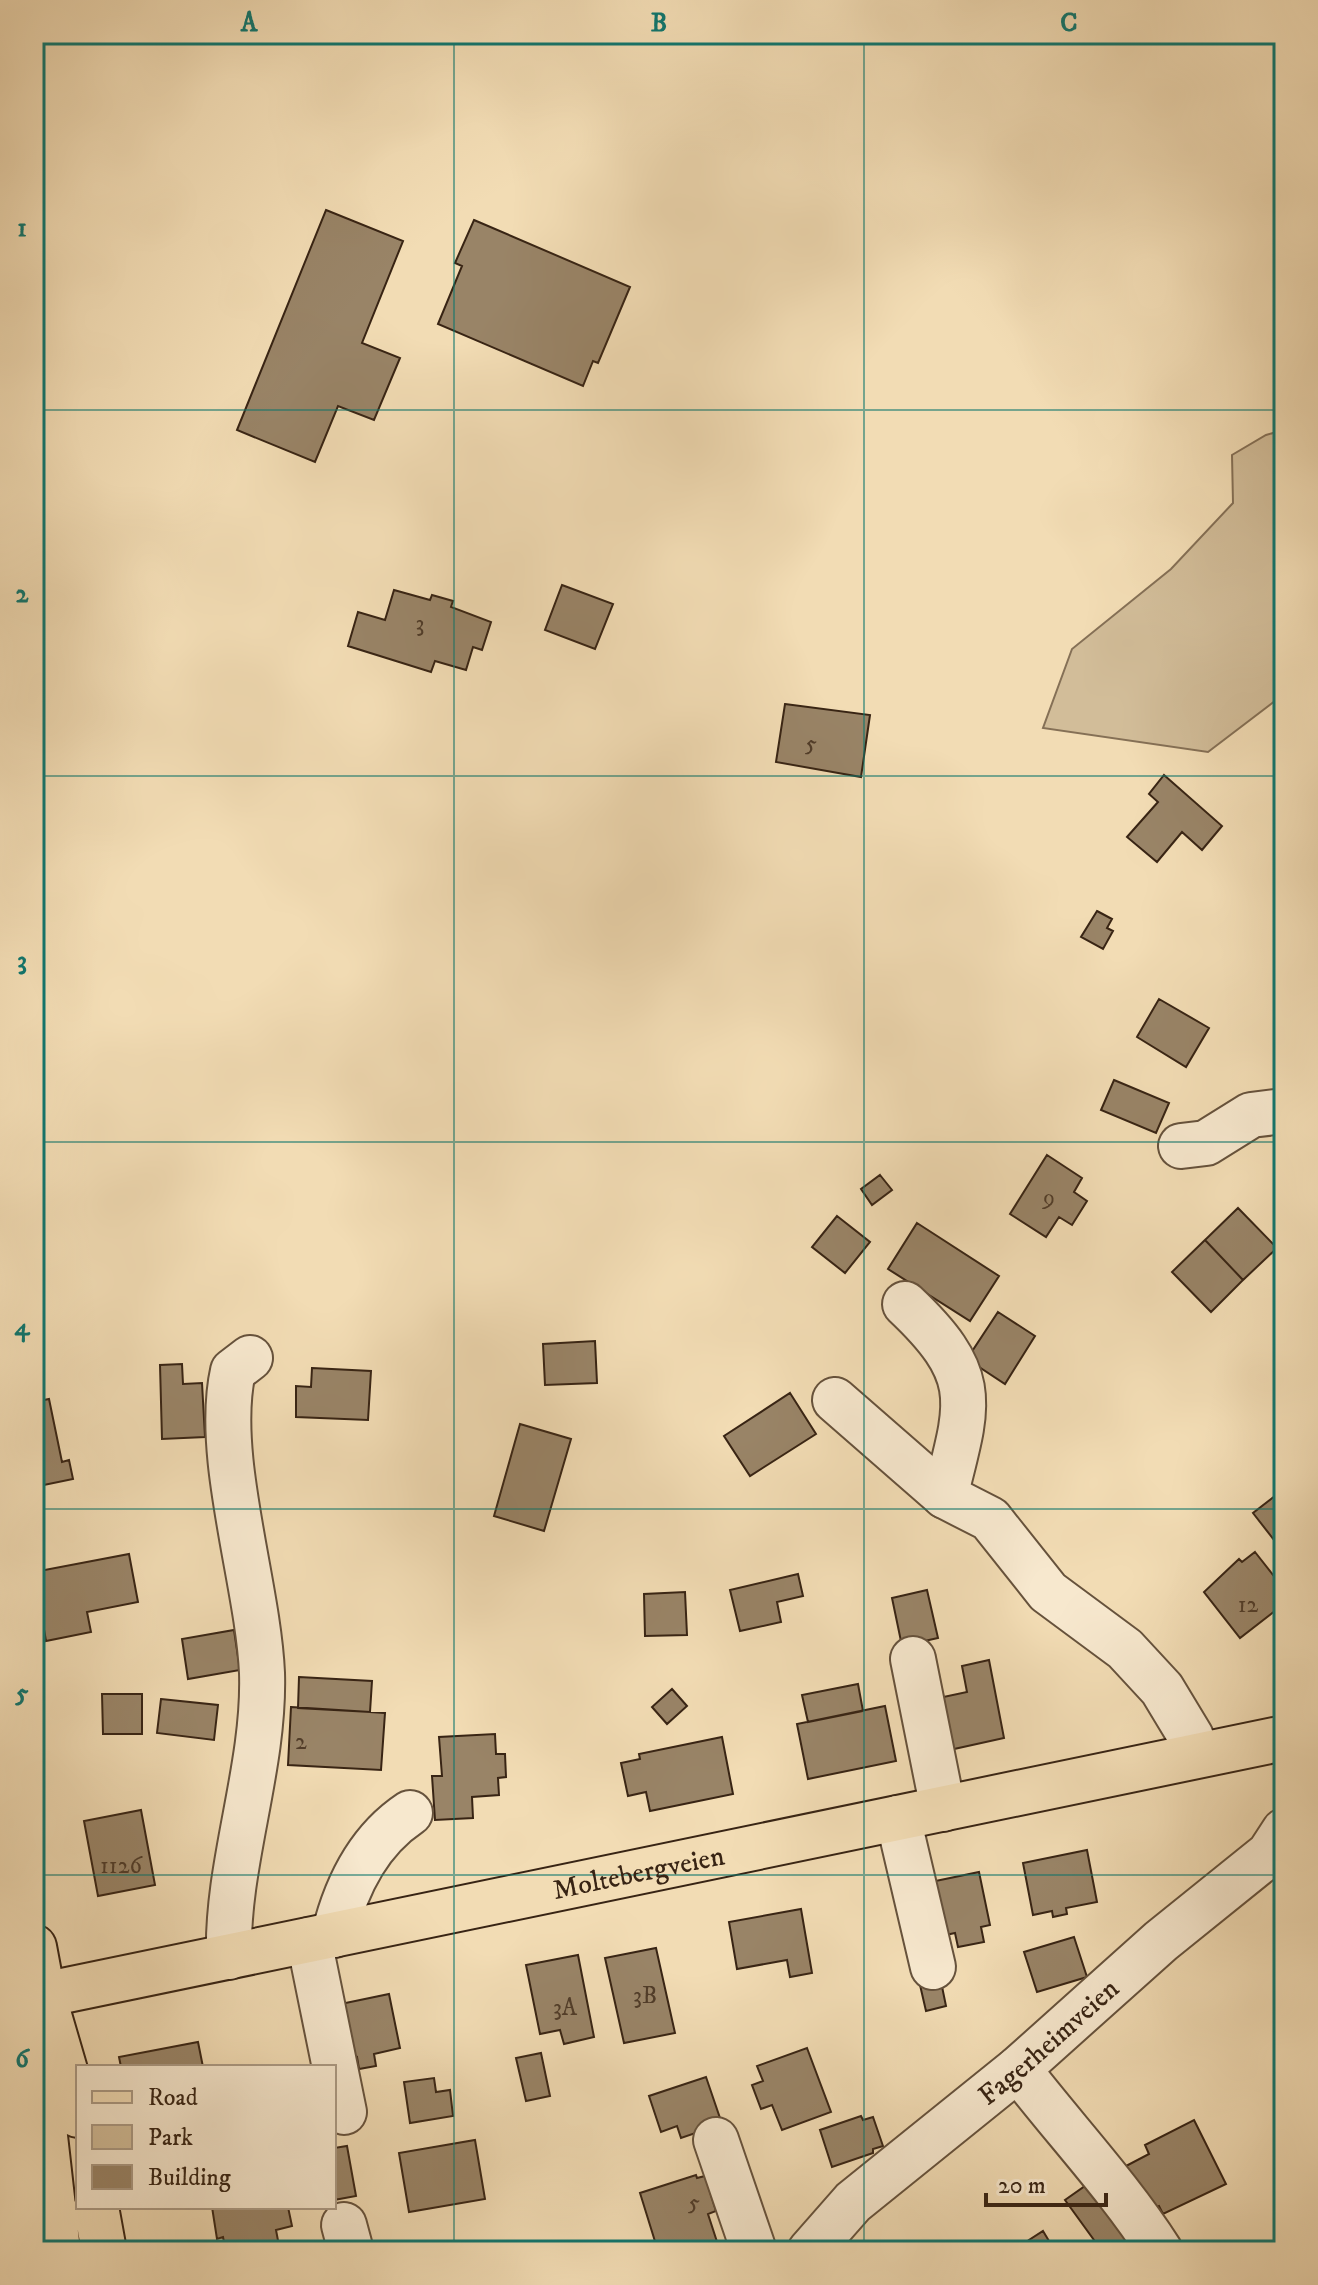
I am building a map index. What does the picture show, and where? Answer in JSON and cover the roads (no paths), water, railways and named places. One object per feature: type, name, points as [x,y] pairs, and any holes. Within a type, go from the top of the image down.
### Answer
[{"type":"main road","name":"Moltebergveien","points":[[43,1995],[1284,1738]]},
{"type":"main road","points":[[34,1947],[43,1995],[76,2108]]},
{"type":"main road","points":[[43,1995],[41,2101],[48,2230]]},
{"type":"street","points":[[1181,1146],[1206,1143],[1251,1115],[1284,1111]]},
{"type":"street","points":[[905,1304],[951,1353],[965,1399],[964,1422],[945,1496]]},
{"type":"street","points":[[229,1957],[228,1930],[253,1786],[262,1674],[233,1465],[228,1391],[233,1371],[250,1358]]},
{"type":"street","points":[[835,1400],[945,1496],[990,1519],[1048,1592],[1125,1649],[1162,1689],[1191,1737],[1196,1755]]},
{"type":"street","points":[[913,1659],[943,1809]]},
{"type":"street","points":[[344,2112],[321,1937],[361,1864],[385,1829],[410,1813]]},
{"type":"street","points":[[898,1818],[933,1967]]},
{"type":"street","name":"Fagerheimveien","points":[[810,2251],[853,2202],[1018,2069],[1161,1941],[1269,1854],[1284,1831]]},
{"type":"street","points":[[1018,2069],[1078,2147],[1131,2206],[1160,2251]]},
{"type":"street","points":[[716,2140],[754,2251]]},
{"type":"street","points":[[48,2230],[100,2239]]}]
